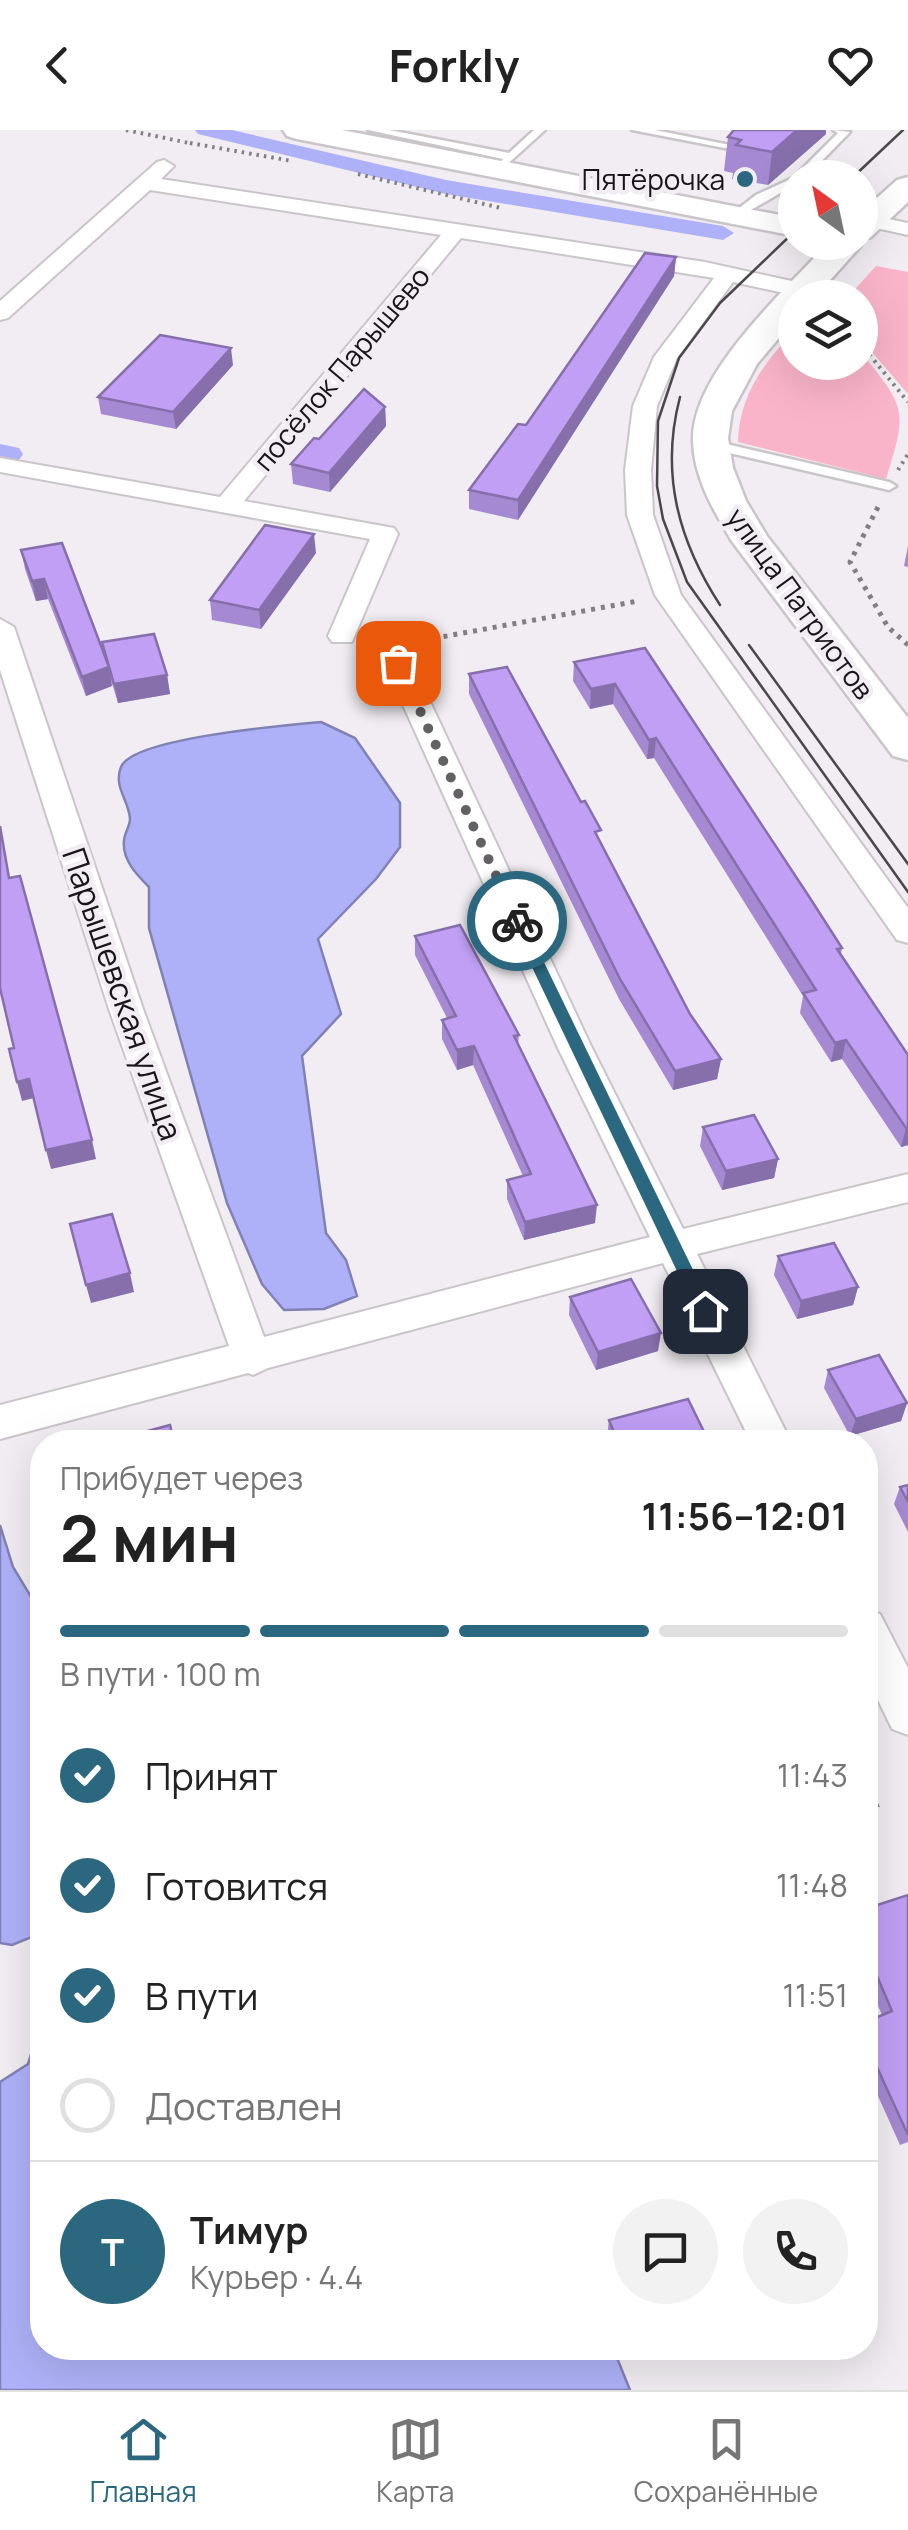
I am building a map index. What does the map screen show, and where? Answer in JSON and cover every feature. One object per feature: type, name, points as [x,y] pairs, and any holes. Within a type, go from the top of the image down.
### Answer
[{"type":"main road","points":[[297,130],[505,163],[778,224]]},
{"type":"main road","name":"улица Патриотов","points":[[878,214],[908,186]]},
{"type":"main road","name":"улица Патриотов","points":[[812,280],[831,260]]},
{"type":"main road","name":"улица Патриотов","points":[[778,319],[721,392],[709,444],[714,473],[726,504],[908,747]]},
{"type":"street","points":[[0,313],[166,164]]},
{"type":"street","points":[[146,182],[728,274],[778,285]]},
{"type":"street","points":[[878,230],[908,228]]},
{"type":"street","name":"посёлок Парышево","points":[[228,504],[455,232]]},
{"type":"street","points":[[728,274],[666,358],[645,406],[638,470],[640,515],[668,595],[908,932]]},
{"type":"street","points":[[0,491],[11,467],[386,534],[342,636]]},
{"type":"street","name":"Парышевская улица","points":[[0,627],[126,1009],[253,1358]]},
{"type":"street","points":[[398,663],[574,1046],[765,1430]]},
{"type":"street","points":[[0,1422],[908,1188]]},
{"type":"street","points":[[878,1654],[908,1714]]},
{"type":"lane","points":[[373,130],[505,163],[540,130]]},
{"type":"lane","points":[[637,130],[730,146]]},
{"type":"lane","points":[[816,160],[844,132],[838,130]]},
{"type":"lane","points":[[737,216],[760,196],[778,188]]},
{"type":"lane","points":[[709,444],[889,486]]},
{"type":"path","points":[[190,143],[304,163]]},
{"type":"path","points":[[342,170],[516,211]]},
{"type":"path","points":[[878,364],[908,402]]},
{"type":"path","points":[[889,486],[850,562],[888,627],[908,645]]},
{"type":"path","points":[[398,663],[413,642],[668,595]]},
{"type":"shaded area","points":[[876,266],[908,272],[908,394],[878,359],[878,280],[863,280]]},
{"type":"shaded area","points":[[778,349],[778,380],[878,380],[878,374],[894,398],[900,423],[886,479],[738,442],[748,395]]},
{"type":"water","points":[[321,722],[355,738],[400,803],[400,847],[376,879],[318,939],[341,1014],[302,1056],[326,1233],[346,1260],[357,1296],[324,1309],[284,1310],[262,1284],[227,1203],[149,928],[149,887],[125,855],[124,838],[130,819],[119,774],[131,757],[152,748],[246,730]]},
{"type":"water","points":[[0,1525],[13,1567],[30,1595],[30,1938],[12,1945],[0,1943]]},
{"type":"water","points":[[30,2058],[30,2360],[618,2360],[630,2390],[0,2390],[0,2082],[28,2064]]},
{"type":"building","points":[[734,130],[797,130],[772,152],[736,145],[741,140],[728,137]]},
{"type":"building","points":[[645,253],[676,257],[518,500],[469,490],[518,424],[526,425]]},
{"type":"building","points":[[160,335],[231,348],[173,412],[98,397]]},
{"type":"building","points":[[364,389],[385,407],[329,473],[291,464],[314,438],[319,439]]},
{"type":"building","points":[[265,525],[314,534],[259,610],[210,600]]},
{"type":"building","points":[[62,543],[109,667],[82,677],[44,579],[32,581],[21,550]]},
{"type":"building","points":[[154,634],[167,675],[114,684],[102,642]]},
{"type":"building","points":[[645,648],[908,1055],[908,1128],[846,1040],[835,1043],[803,993],[816,990],[656,738],[649,740],[615,684],[591,689],[574,662]]},
{"type":"building","points":[[507,667],[581,802],[585,801],[601,830],[595,832],[690,1014],[721,1059],[675,1071],[620,979],[469,674]]},
{"type":"building","points":[[0,826],[9,878],[20,876],[92,1140],[46,1150],[29,1079],[17,1082],[9,1049],[14,1048],[0,988]]},
{"type":"building","points":[[460,925],[519,1035],[514,1036],[597,1205],[525,1222],[507,1180],[531,1174],[474,1046],[457,1050],[442,1020],[456,1016],[415,936]]},
{"type":"building","points":[[754,1115],[778,1159],[726,1171],[703,1127]]},
{"type":"building","points":[[112,1214],[130,1273],[86,1285],[70,1224]]},
{"type":"building","points":[[834,1243],[858,1287],[801,1301],[778,1256]]},
{"type":"building","points":[[631,1279],[661,1333],[598,1352],[570,1297]]},
{"type":"building","points":[[879,1355],[907,1403],[856,1419],[828,1370]]},
{"type":"building","points":[[688,1399],[703,1430],[613,1430],[609,1420]]},
{"type":"building","points":[[908,1485],[908,1502],[900,1487]]},
{"type":"building","points":[[908,1895],[908,2135],[878,2069],[878,2017],[892,2011],[878,1978],[878,1905]]},
{"type":"waterway","points":[[205,130],[446,187],[723,233]]},
{"type":"waterway","points":[[0,452],[10,454]]},
{"type":"tram line","points":[[871,160],[903,130]]},
{"type":"tram line","points":[[778,247],[720,303],[679,358],[658,421],[657,486],[663,519],[687,582],[908,892]]},
{"type":"tram line","points":[[680,397],[672,452],[677,505],[693,556],[720,605]]},
{"type":"tram line","points":[[749,645],[908,864]]},
{"type":"way so far","points":[[398,663],[517,921]]},
{"type":"place","name":"Пятёрочка","points":[[745,179]]},
{"type":"route","points":[[517,921],[705,1311]]}]
